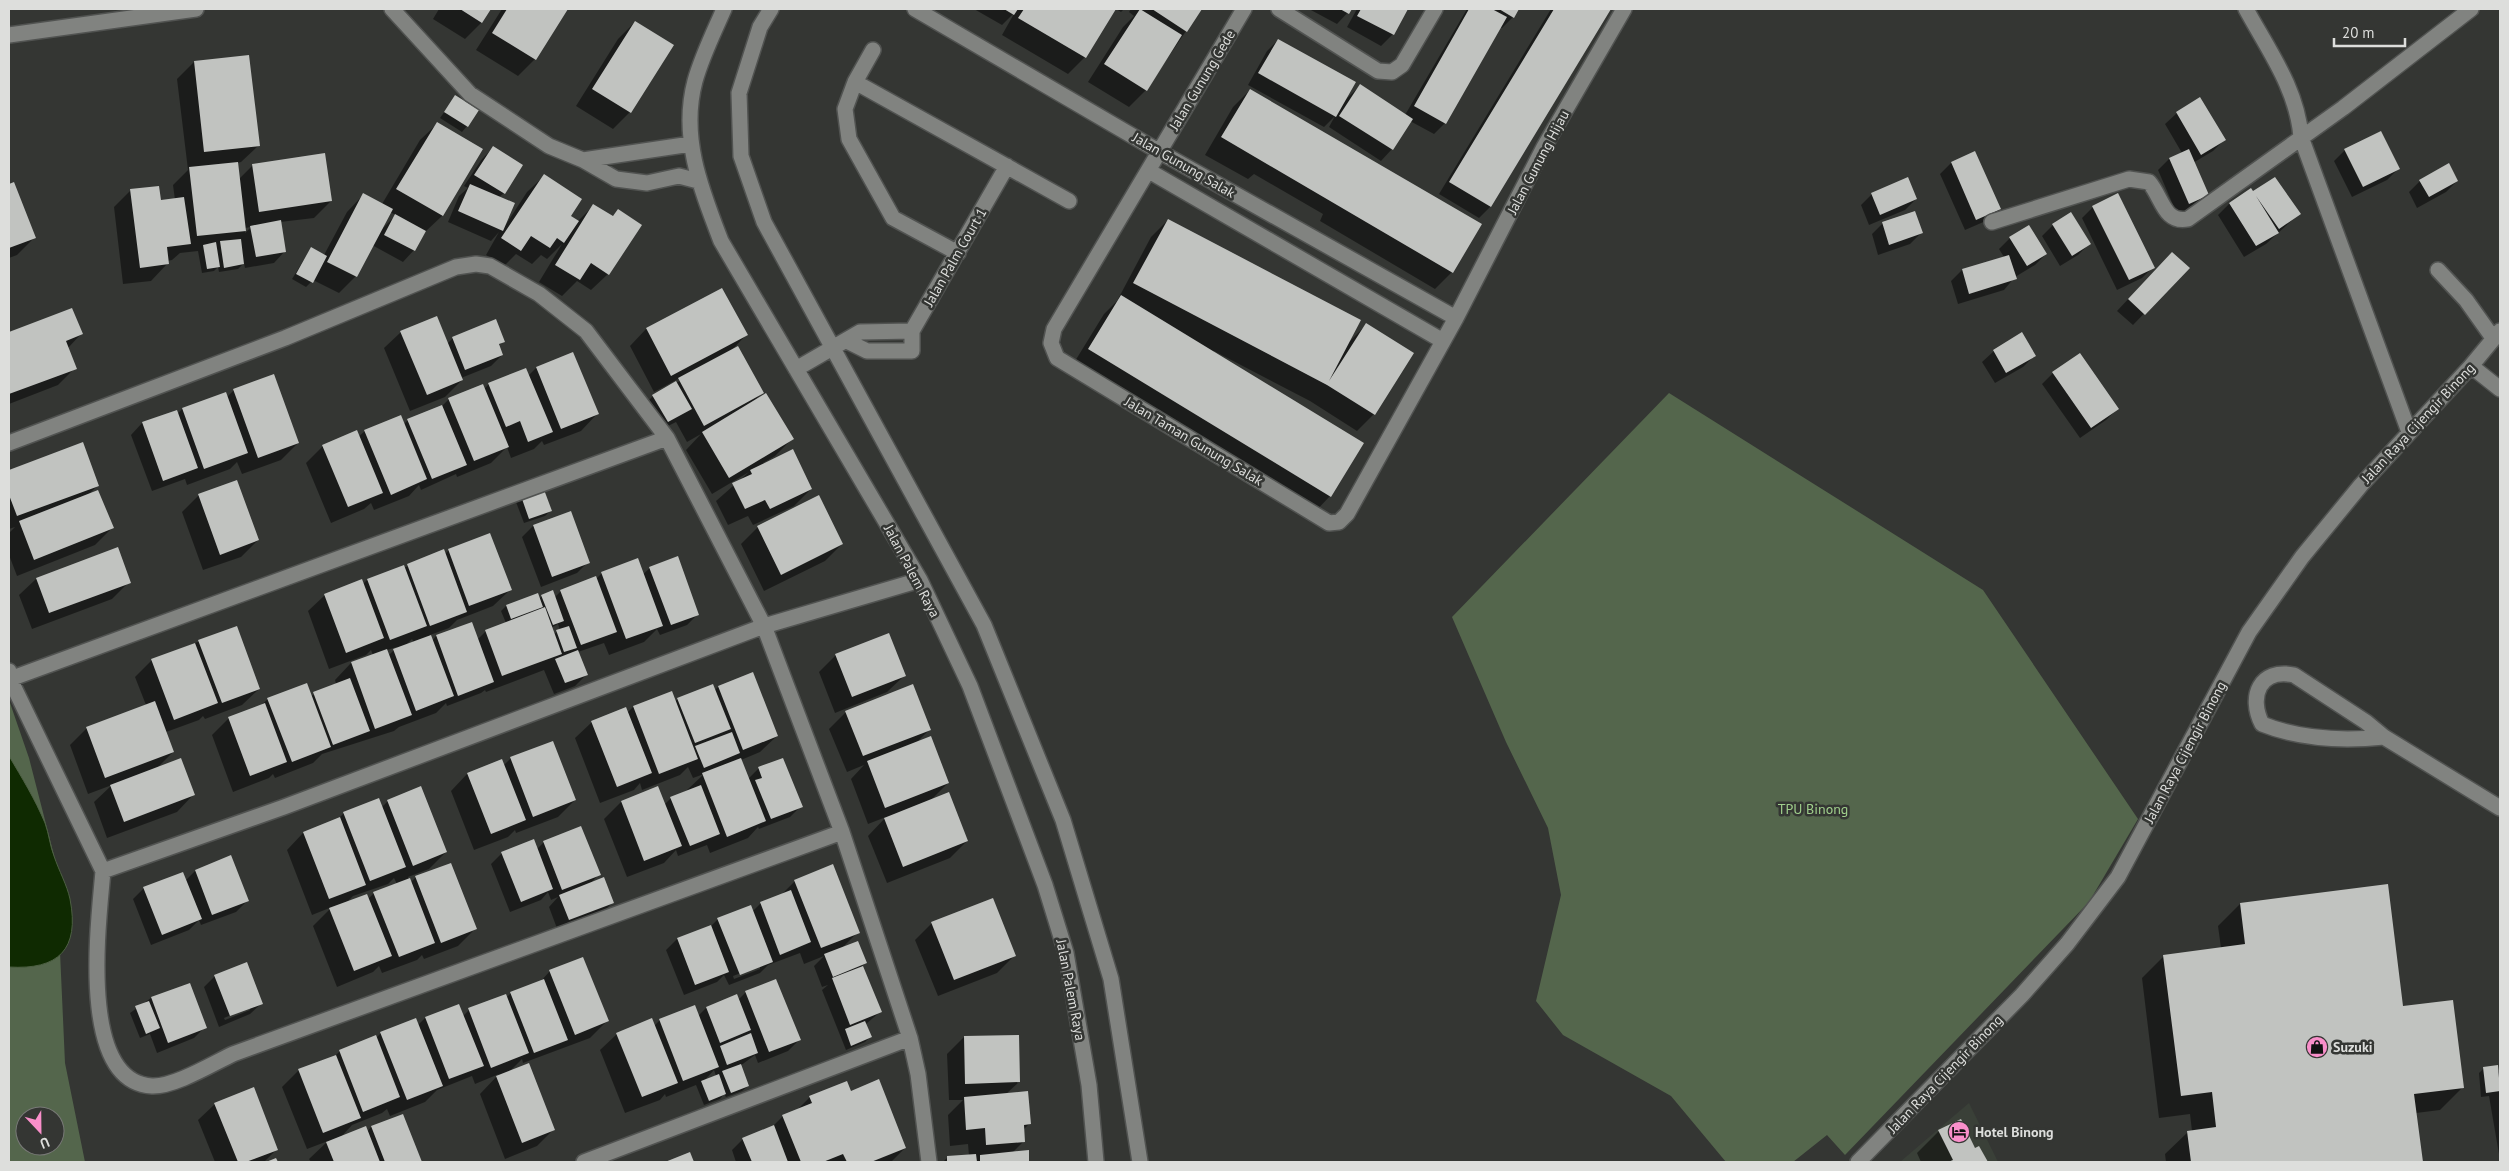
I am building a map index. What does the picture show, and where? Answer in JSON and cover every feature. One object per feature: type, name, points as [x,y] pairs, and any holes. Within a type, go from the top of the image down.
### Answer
[{"type":"street","points":[[9,35],[196,9]]},
{"type":"street","points":[[392,9],[470,94],[549,146],[582,160],[616,179],[640,182],[679,176],[698,181]]},
{"type":"street","name":"Jalan Palem Raya","points":[[724,9],[696,80],[690,115],[691,144],[698,181],[721,242],[920,580],[970,686],[1044,885],[1066,954],[1090,1085],[1096,1162]]},
{"type":"street","points":[[771,9],[760,27],[739,94],[741,156],[764,222],[984,626],[1063,820],[1111,979],[1140,1162]]},
{"type":"street","name":"Jalan Gunung Salak","points":[[915,9],[1160,152],[1456,318]]},
{"type":"street","name":"Jalan Gunung Gede","points":[[1149,171],[1244,9]]},
{"type":"street","points":[[1279,9],[1378,72],[1392,72],[1402,65],[1435,9]]},
{"type":"street","name":"Jalan Gunung Hijau","points":[[1443,341],[1544,147],[1624,9]]},
{"type":"street","points":[[2246,9],[2291,91],[2299,114],[2301,137],[2408,432]]},
{"type":"street","points":[[1992,222],[2129,179],[2149,182],[2157,192],[2168,216],[2176,220],[2188,219],[2471,9]]},
{"type":"street","points":[[872,50],[855,82],[845,109],[849,138],[893,218],[958,253]]},
{"type":"street","points":[[855,82],[1069,200]]},
{"type":"street","points":[[582,160],[691,144]]},
{"type":"street","name":"Jalan Palm Court 1","points":[[912,331],[1007,166]]},
{"type":"street","name":"Jalan Gunung Salak","points":[[1149,171],[1443,341]]},
{"type":"street","name":"Jalan Taman Gunung Salak","points":[[1149,171],[1054,329],[1051,336],[1053,351],[1057,358],[1329,523],[1339,522],[1347,514],[1443,341]]},
{"type":"street","points":[[9,443],[285,338],[456,267],[476,264],[490,266],[539,294],[586,331],[667,438],[764,626],[842,832],[910,1038],[918,1074],[929,1162]]},
{"type":"street","points":[[2438,270],[2497,334]]},
{"type":"street","points":[[796,369],[860,332],[912,331],[912,351],[867,351],[847,341]]},
{"type":"street","name":"Jalan Raya Cijengir Binong","points":[[1858,1162],[2022,995],[2067,944],[2118,877],[2249,632],[2302,556],[2408,432],[2471,366],[2497,334]]},
{"type":"street","points":[[2471,366],[2500,389]]},
{"type":"street","points":[[667,438],[10,675],[103,871],[96,957],[101,1024],[115,1063],[125,1075],[139,1083],[165,1085],[233,1054],[842,832]]},
{"type":"street","points":[[103,871],[303,800],[764,626],[920,580]]},
{"type":"street","points":[[2384,737],[2355,740],[2282,732],[2262,724],[2255,705],[2260,686],[2272,675],[2282,673],[2294,676],[2366,722],[2384,737],[2500,808]]},
{"type":"street","points":[[584,1162],[910,1038]]},
{"type":"shaded area","points":[[9,756],[33,797],[45,823],[53,852],[69,894],[72,917],[72,932],[68,944],[62,953],[41,965],[26,967],[9,967]]},
{"type":"shaded area","name":"Hotel Binong","points":[[1969,1103],[1998,1162],[1900,1162]]},
{"type":"green space","name":"TPU Binong","points":[[1669,393],[1983,590],[2138,819],[2089,902],[1845,1155],[1827,1135],[1793,1162],[1726,1162],[1671,1096],[1563,1035],[1536,1001],[1561,895],[1548,828],[1506,742],[1452,617]]},
{"type":"green space","points":[[9,700],[29,758],[56,863],[65,1063],[85,1162],[9,1162]]},
{"type":"building","points":[[460,9],[491,9],[482,23]]},
{"type":"building","points":[[507,9],[568,9],[536,60],[492,33]]},
{"type":"building","points":[[1004,9],[1018,9],[1014,15]]},
{"type":"building","points":[[1024,9],[1116,9],[1086,58],[1018,18]]},
{"type":"building","points":[[1140,9],[1182,35],[1147,91],[1104,64]]},
{"type":"building","points":[[1152,9],[1202,9],[1187,32]]},
{"type":"building","points":[[1340,9],[1352,9],[1349,14]]},
{"type":"building","points":[[1361,9],[1408,9],[1394,35],[1357,16]]},
{"type":"building","points":[[1469,9],[1492,9],[1507,17],[1446,124],[1414,106]]},
{"type":"building","points":[[1499,9],[1519,9],[1514,18]]},
{"type":"building","points":[[1554,9],[1611,9],[1491,207],[1449,182]]},
{"type":"building","points":[[635,21],[674,45],[631,113],[592,89]]},
{"type":"building","points":[[1278,39],[1356,82],[1336,117],[1258,73]]},
{"type":"building","points":[[249,55],[260,146],[204,152],[194,61]]},
{"type":"building","points":[[1360,84],[1413,119],[1393,150],[1339,116]]},
{"type":"building","points":[[1250,89],[1482,224],[1453,273],[1221,137]]},
{"type":"building","points":[[455,95],[479,110],[468,127],[444,112]]},
{"type":"building","points":[[2200,97],[2226,140],[2201,155],[2176,112]]},
{"type":"building","points":[[437,122],[483,149],[443,216],[396,189]]},
{"type":"building","points":[[2381,131],[2400,169],[2363,187],[2344,149]]},
{"type":"building","points":[[493,146],[523,165],[505,194],[474,175]]},
{"type":"building","points":[[2189,149],[2209,195],[2189,204],[2169,158]]},
{"type":"building","points":[[1975,151],[2001,209],[1976,220],[1951,162]]},
{"type":"building","points":[[325,153],[332,201],[259,212],[252,164]]},
{"type":"building","points":[[238,162],[246,231],[197,236],[189,167]]},
{"type":"building","points":[[2449,163],[2458,181],[2429,197],[2419,180]]},
{"type":"building","points":[[544,174],[582,199],[571,216],[579,221],[564,243],[557,238],[550,248],[531,236],[521,251],[501,238]]},
{"type":"building","points":[[1908,177],[1917,199],[1880,215],[1871,193]]},
{"type":"building","points":[[2275,177],[2301,214],[2279,229],[2256,196],[2279,233],[2256,246],[2229,203],[2251,188],[2253,191]]},
{"type":"building","points":[[14,182],[36,238],[9,248],[9,184]]},
{"type":"building","points":[[470,184],[515,203],[503,231],[458,211]]},
{"type":"building","points":[[159,186],[161,200],[184,197],[191,244],[167,247],[169,264],[140,268],[130,189]]},
{"type":"building","points":[[363,193],[393,209],[357,277],[327,262]]},
{"type":"building","points":[[2118,193],[2155,268],[2129,280],[2092,206]]},
{"type":"building","points":[[593,204],[613,216],[618,209],[642,225],[609,275],[591,263],[580,280],[555,265]]},
{"type":"building","points":[[1915,211],[1923,233],[1889,245],[1882,222]]},
{"type":"building","points":[[2071,212],[2091,244],[2072,256],[2052,224]]},
{"type":"building","points":[[395,214],[426,231],[415,251],[384,235]]},
{"type":"building","points":[[1168,219],[1361,320],[1329,381],[1366,323],[1414,353],[1375,415],[1327,385],[1133,283]]},
{"type":"building","points":[[281,220],[286,252],[256,257],[250,226]]},
{"type":"building","points":[[2029,225],[2047,254],[2027,266],[2009,237]]},
{"type":"building","points":[[241,239],[244,264],[224,268],[220,241]]},
{"type":"building","points":[[216,242],[220,267],[207,269],[203,245]]},
{"type":"building","points":[[311,247],[327,256],[313,283],[296,274]]},
{"type":"building","points":[[2172,252],[2190,268],[2145,315],[2128,299]]},
{"type":"building","points":[[2009,255],[2017,279],[1969,294],[1962,269]]},
{"type":"building","points":[[722,288],[748,335],[671,376],[646,328]]},
{"type":"building","points":[[1121,295],[1364,443],[1331,497],[1088,349]]},
{"type":"building","points":[[72,308],[83,334],[66,341],[77,369],[9,394],[9,332]]},
{"type":"building","points":[[437,316],[463,380],[427,395],[400,331]]},
{"type":"building","points":[[496,319],[505,342],[499,344],[503,355],[465,370],[452,337]]},
{"type":"building","points":[[2022,332],[2036,356],[2006,373],[1993,350]]},
{"type":"building","points":[[738,346],[764,393],[704,426],[678,378]]},
{"type":"building","points":[[573,352],[599,414],[561,429],[536,367]]},
{"type":"building","points":[[2080,353],[2119,409],[2091,428],[2052,372]]},
{"type":"building","points":[[526,368],[553,432],[528,442],[520,421],[506,427],[488,383]]},
{"type":"building","points":[[274,374],[299,443],[258,458],[233,389]]},
{"type":"building","points":[[676,381],[692,409],[668,422],[652,395]]},
{"type":"building","points":[[483,384],[509,447],[474,461],[448,398]]},
{"type":"building","points":[[226,392],[248,453],[204,469],[182,408]]},
{"type":"building","points":[[766,393],[794,439],[729,478],[702,432]]},
{"type":"building","points":[[442,405],[467,465],[432,479],[407,419]]},
{"type":"building","points":[[177,410],[198,468],[163,481],[142,422]]},
{"type":"building","points":[[401,415],[427,479],[391,495],[364,430]]},
{"type":"building","points":[[357,430],[383,493],[348,507],[322,445]]},
{"type":"building","points":[[83,442],[99,486],[17,516],[9,495],[9,470]]},
{"type":"building","points":[[793,449],[812,489],[770,509],[765,500],[745,509],[732,483],[752,474],[750,470]]},
{"type":"building","points":[[237,480],[259,540],[220,555],[198,494]]},
{"type":"building","points":[[543,487],[552,511],[529,519],[521,496]]},
{"type":"building","points":[[98,490],[114,528],[34,560],[19,521]]},
{"type":"building","points":[[819,495],[843,544],[781,575],[757,526]]},
{"type":"building","points":[[571,511],[590,563],[552,577],[533,525]]},
{"type":"building","points":[[490,533],[512,590],[469,606],[448,549]]},
{"type":"building","points":[[118,547],[131,583],[49,613],[36,578]]},
{"type":"building","points":[[444,549],[467,612],[430,626],[407,564]]},
{"type":"building","points":[[678,556],[699,615],[671,625],[649,567]]},
{"type":"building","points":[[638,558],[663,626],[626,639],[601,572]]},
{"type":"building","points":[[404,565],[427,626],[390,640],[367,579]]},
{"type":"building","points":[[596,576],[617,632],[581,645],[560,590]]},
{"type":"building","points":[[362,579],[384,638],[346,653],[324,594]]},
{"type":"building","points":[[553,590],[564,621],[553,625],[541,595]]},
{"type":"building","points":[[538,593],[543,607],[511,619],[506,605]]},
{"type":"building","points":[[545,607],[562,654],[502,676],[485,630]]},
{"type":"building","points":[[472,622],[494,682],[458,696],[436,635]]},
{"type":"building","points":[[237,626],[260,689],[222,703],[198,640]]},
{"type":"building","points":[[569,626],[577,648],[564,652],[556,630]]},
{"type":"building","points":[[889,633],[906,676],[852,697],[835,654]]},
{"type":"building","points":[[431,635],[454,696],[416,711],[393,649]]},
{"type":"building","points":[[195,643],[218,703],[174,720],[151,659]]},
{"type":"building","points":[[387,649],[412,715],[375,729],[351,662]]},
{"type":"building","points":[[578,650],[588,675],[565,683],[555,659]]},
{"type":"building","points":[[753,672],[778,736],[743,750],[718,686]]},
{"type":"building","points":[[350,678],[370,731],[333,745],[313,692]]},
{"type":"building","points":[[307,683],[331,747],[292,762],[267,698]]},
{"type":"building","points":[[713,684],[731,729],[695,743],[677,698]]},
{"type":"building","points":[[913,684],[931,730],[863,756],[845,711]]},
{"type":"building","points":[[672,691],[698,759],[659,774],[633,706]]},
{"type":"building","points":[[155,701],[174,752],[105,778],[86,727]]},
{"type":"building","points":[[265,703],[287,762],[250,776],[228,717]]},
{"type":"building","points":[[626,707],[652,773],[617,787],[591,721]]},
{"type":"building","points":[[732,732],[740,753],[704,768],[695,746]]},
{"type":"building","points":[[931,736],[949,783],[885,808],[867,761]]},
{"type":"building","points":[[553,741],[576,800],[533,817],[510,757]]},
{"type":"building","points":[[181,758],[195,795],[124,822],[110,785]]},
{"type":"building","points":[[741,758],[766,821],[727,837],[702,773]]},
{"type":"building","points":[[783,758],[803,807],[771,819],[755,780],[762,778],[758,767]]},
{"type":"building","points":[[502,759],[526,820],[491,834],[467,773]]},
{"type":"building","points":[[701,785],[720,834],[690,846],[670,797]]},
{"type":"building","points":[[421,786],[447,852],[413,866],[387,800]]},
{"type":"building","points":[[658,786],[682,846],[644,861],[621,801]]},
{"type":"building","points":[[949,792],[968,841],[903,867],[884,818]]},
{"type":"building","points":[[379,798],[406,867],[370,881],[343,812]]},
{"type":"building","points":[[340,817],[366,885],[329,899],[303,832]]},
{"type":"building","points":[[581,826],[601,875],[562,890],[543,841]]},
{"type":"building","points":[[534,839],[553,889],[521,902],[501,852]]},
{"type":"building","points":[[231,855],[249,901],[212,915],[195,870]]},
{"type":"building","points":[[451,863],[477,929],[441,943],[415,876]]},
{"type":"building","points":[[833,864],[860,933],[821,948],[794,880]]},
{"type":"building","points":[[183,872],[202,919],[162,935],[143,887]]},
{"type":"building","points":[[604,877],[614,903],[569,920],[559,895]]},
{"type":"building","points":[[410,878],[435,943],[399,957],[373,892]]},
{"type":"building","name":"Suzuki","points":[[2388,884],[2403,1006],[2453,1000],[2464,1088],[2414,1094],[2423,1162],[2191,1162],[2187,1131],[2216,1127],[2212,1092],[2181,1096],[2163,955],[2245,944],[2240,903]]},
{"type":"building","points":[[791,890],[811,942],[780,955],[760,902]]},
{"type":"building","points":[[367,894],[392,956],[354,971],[329,908]]},
{"type":"building","points":[[993,898],[1016,956],[954,980],[931,922]]},
{"type":"building","points":[[751,905],[773,962],[740,975],[717,918]]},
{"type":"building","points":[[711,925],[729,972],[695,985],[677,938]]},
{"type":"building","points":[[858,941],[867,963],[833,977],[824,954]]},
{"type":"building","points":[[583,957],[609,1021],[575,1035],[549,970]]},
{"type":"building","points":[[247,962],[263,1004],[230,1016],[214,975]]},
{"type":"building","points":[[863,966],[882,1012],[850,1025],[832,978]]},
{"type":"building","points":[[544,979],[568,1040],[534,1053],[510,992]]},
{"type":"building","points":[[776,979],[801,1040],[769,1052],[745,991]]},
{"type":"building","points":[[190,983],[207,1028],[168,1043],[151,997]]},
{"type":"building","points":[[506,994],[529,1053],[491,1068],[468,1008]]},
{"type":"building","points":[[737,994],[751,1030],[720,1043],[706,1007]]},
{"type":"building","points":[[149,1001],[160,1028],[146,1034],[135,1006]]},
{"type":"building","points":[[459,1004],[484,1066],[449,1079],[425,1017]]},
{"type":"building","points":[[695,1005],[719,1067],[683,1081],[659,1019]]},
{"type":"building","points":[[416,1018],[443,1086],[407,1100],[380,1032]]},
{"type":"building","points":[[652,1018],[678,1083],[642,1097],[616,1033]]},
{"type":"building","points":[[865,1021],[872,1037],[851,1046],[845,1029]]},
{"type":"building","points":[[751,1033],[758,1053],[727,1065],[720,1046]]},
{"type":"building","points":[[376,1035],[400,1097],[363,1112],[339,1050]]},
{"type":"building","points":[[1019,1035],[1020,1082],[965,1084],[964,1036]]},
{"type":"building","points":[[336,1055],[361,1118],[323,1133],[298,1069]]},
{"type":"building","points":[[529,1063],[555,1130],[522,1143],[496,1076]]},
{"type":"building","points":[[741,1064],[749,1086],[731,1093],[722,1071]]},
{"type":"building","points":[[2498,1065],[2500,1091],[2486,1093],[2483,1067]]},
{"type":"building","points":[[719,1074],[726,1094],[709,1101],[701,1081]]},
{"type":"building","points":[[879,1079],[906,1148],[871,1162],[847,1162],[843,1154],[823,1162],[801,1162],[782,1115],[812,1103],[809,1096],[847,1081],[851,1091]]},
{"type":"building","points":[[254,1087],[278,1150],[246,1162],[238,1162],[214,1103]]},
{"type":"building","points":[[1028,1091],[1031,1124],[1024,1125],[1025,1142],[986,1145],[985,1128],[966,1130],[964,1097]]},
{"type":"building","points":[[403,1114],[422,1162],[385,1162],[371,1126]]},
{"type":"building","points":[[1961,1119],[1975,1148],[1979,1146],[1988,1162],[1948,1162],[1953,1160],[1938,1130]]},
{"type":"building","points":[[774,1125],[788,1162],[752,1162],[742,1138]]},
{"type":"building","points":[[366,1126],[380,1162],[334,1162],[326,1142]]},
{"type":"building","points":[[1029,1150],[1029,1162],[980,1162],[980,1155]]},
{"type":"building","points":[[690,1152],[694,1162],[665,1162]]},
{"type":"building","points":[[976,1154],[977,1162],[947,1162],[947,1156]]},
{"type":"building","points":[[276,1158],[278,1162],[266,1162]]},
{"type":"place","name":"Suzuki","points":[[2317,1047]]},
{"type":"place","name":"Hotel Binong","points":[[1959,1132]]}]
